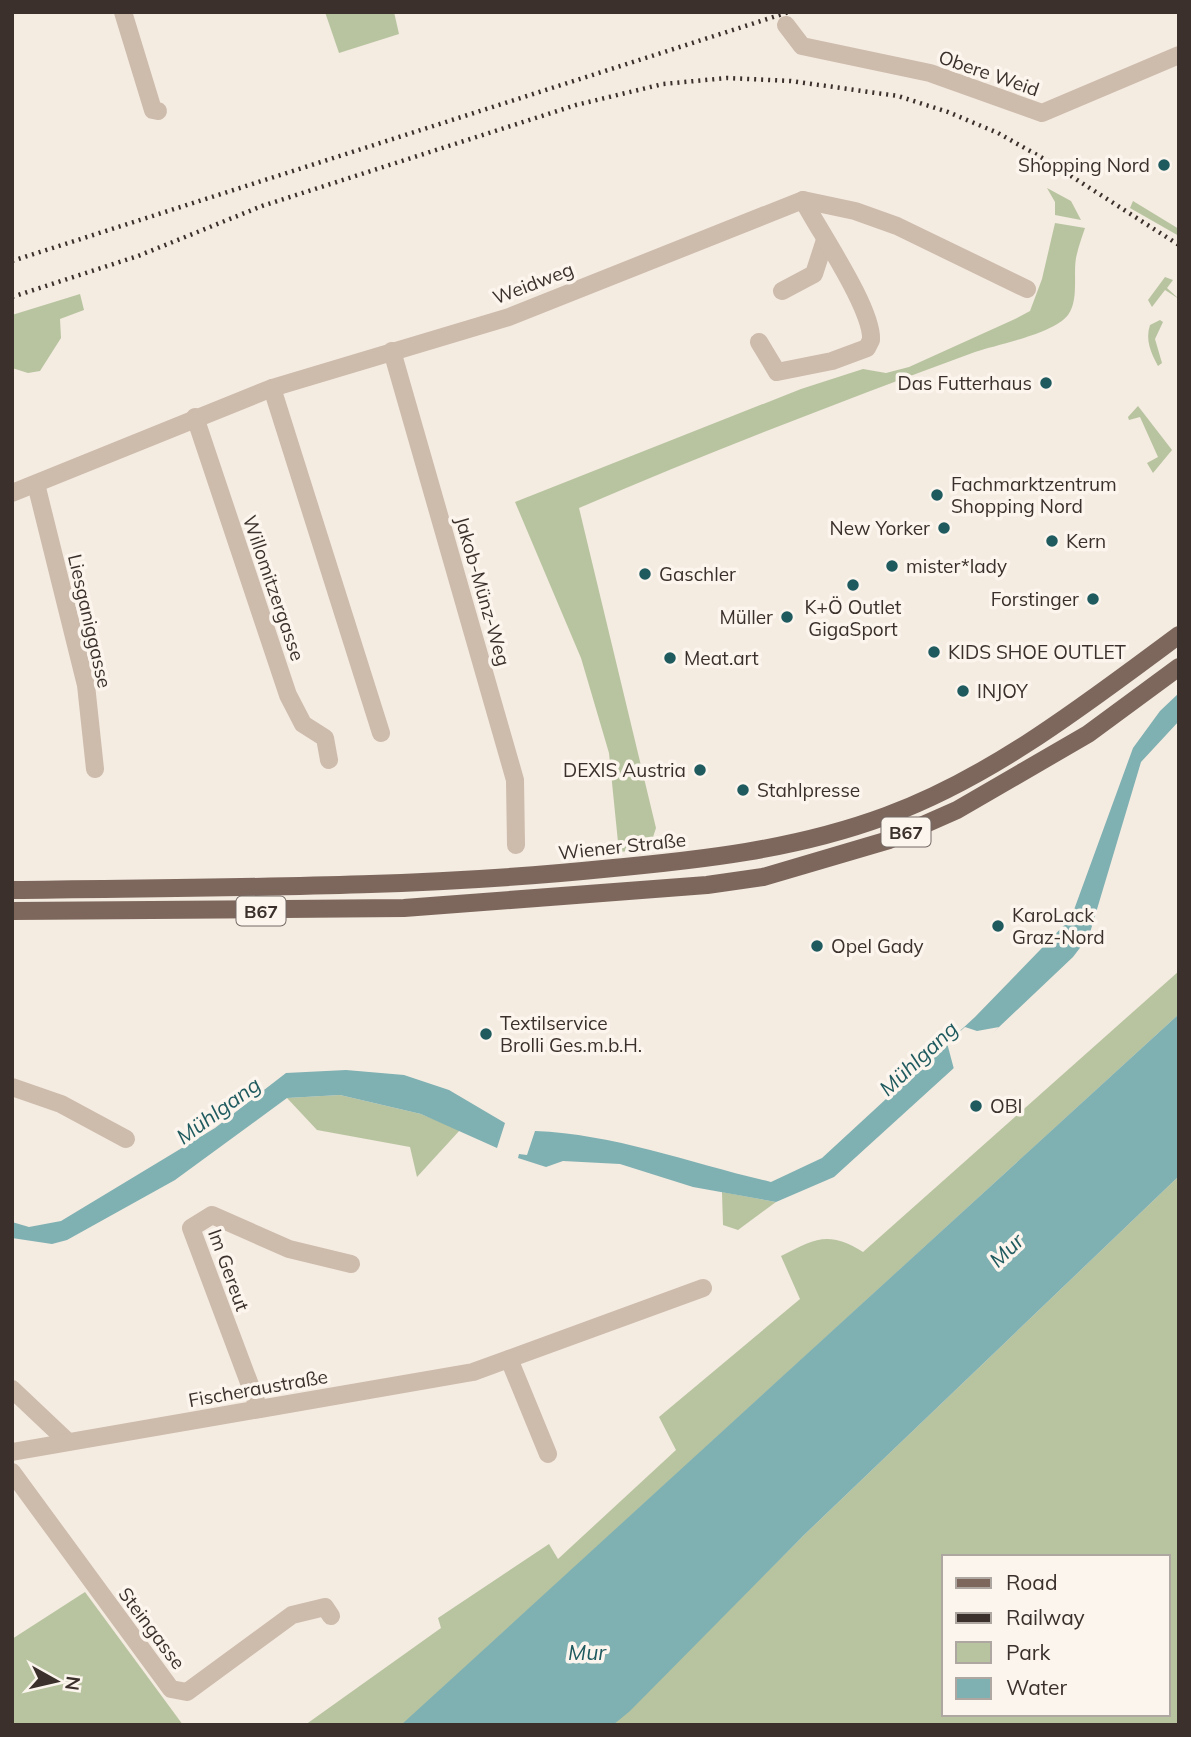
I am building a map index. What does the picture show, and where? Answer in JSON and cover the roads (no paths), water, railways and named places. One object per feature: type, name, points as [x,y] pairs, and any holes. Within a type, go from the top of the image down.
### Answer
[{"type":"main road","name":"Wiener Straße","points":[[12,890],[506,879],[704,859],[795,843],[888,815],[948,788],[1057,725],[1179,635]]},
{"type":"main road","name":"B67","points":[[12,911],[404,908],[707,885],[763,877],[889,840],[957,810],[1088,734],[1179,667]]},
{"type":"street","points":[[123,12],[153,110],[158,111]]},
{"type":"street","name":"Obere Weid","points":[[786,25],[802,46],[930,73],[1042,113],[1179,55]]},
{"type":"street","points":[[759,342],[777,372],[832,361],[870,345],[872,335],[840,259],[825,240],[803,200]]},
{"type":"street","points":[[803,200],[855,211],[897,226],[1027,289]]},
{"type":"street","name":"Weidweg","points":[[12,493],[272,388],[509,317],[803,200]]},
{"type":"street","points":[[782,292],[814,274],[825,240]]},
{"type":"street","name":"Jakob-Münz-Weg","points":[[392,351],[515,780],[516,845]]},
{"type":"street","points":[[272,388],[381,733]]},
{"type":"street","name":"Willomitzergasse","points":[[195,417],[288,695],[303,724],[325,738],[329,760]]},
{"type":"street","name":"Liesganiggasse","points":[[36,484],[86,685],[95,769]]},
{"type":"street","points":[[12,1087],[61,1104],[126,1139]]},
{"type":"street","name":"Im Gereut","points":[[259,1409],[191,1228],[212,1215],[289,1250],[351,1264]]},
{"type":"street","name":"Fischeraustraße","points":[[12,1452],[473,1372],[703,1288]]},
{"type":"street","points":[[509,1359],[548,1454]]},
{"type":"street","points":[[12,1389],[67,1441]]},
{"type":"street","name":"Steingasse","points":[[12,1472],[171,1689],[187,1692],[292,1615],[325,1607],[331,1616]]},
{"type":"water","name":"Mühlgang","points":[[1179,693],[1179,721],[1141,762],[1089,936],[1073,957],[999,1027],[834,1177],[776,1202],[693,1187],[620,1164],[563,1161],[546,1167],[518,1158],[519,1154],[527,1155],[535,1131],[565,1133],[624,1144],[771,1182],[822,1158],[975,1017],[1071,918],[1133,748],[1160,711]]},
{"type":"water","name":"Mur","points":[[1179,1014],[1179,1176],[803,1536],[630,1711],[613,1725],[401,1725]]},
{"type":"water","name":"Mühlgang","points":[[346,1070],[404,1075],[449,1090],[505,1123],[497,1148],[421,1114],[340,1095],[287,1098],[175,1180],[67,1240],[52,1244],[12,1238],[12,1222],[29,1227],[61,1221],[215,1128],[286,1073]]},
{"type":"railway","points":[[12,261],[789,12]]},
{"type":"railway","points":[[12,297],[138,256],[262,206],[576,105],[663,84],[727,78],[791,81],[898,96],[948,112],[998,133],[1046,160],[1179,245]]},
{"type":"place","name":"Shopping Nord","points":[[1164,165]]},
{"type":"place","name":"Das Futterhaus","points":[[1046,383]]},
{"type":"place","name":"Fachmarktzentrum Shopping Nord","points":[[937,495]]},
{"type":"place","name":"New Yorker","points":[[944,528]]},
{"type":"place","name":"Kern","points":[[1052,541]]},
{"type":"place","name":"mister*lady","points":[[892,566]]},
{"type":"place","name":"Gaschler","points":[[645,574]]},
{"type":"place","name":"K+Ö Outlet GigaSport","points":[[853,585]]},
{"type":"place","name":"Forstinger","points":[[1093,599]]},
{"type":"place","name":"Müller","points":[[787,617]]},
{"type":"place","name":"KIDS SHOE OUTLET","points":[[934,652]]},
{"type":"place","name":"Meat.art","points":[[670,658]]},
{"type":"place","name":"INJOY","points":[[963,691]]},
{"type":"place","name":"DEXIS Austria","points":[[700,770]]},
{"type":"place","name":"Stahlpresse","points":[[743,790]]},
{"type":"place","name":"KaroLack Graz-Nord","points":[[998,926]]},
{"type":"place","name":"Opel Gady","points":[[817,946]]},
{"type":"place","name":"Textilservice Brolli Ges.m.b.H.","points":[[486,1034]]},
{"type":"place","name":"OBI","points":[[976,1106]]}]
